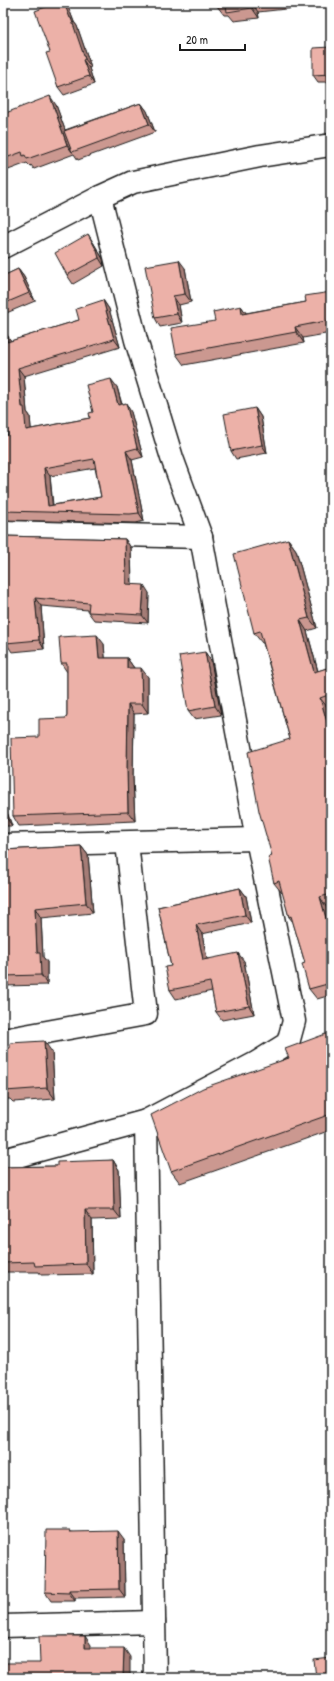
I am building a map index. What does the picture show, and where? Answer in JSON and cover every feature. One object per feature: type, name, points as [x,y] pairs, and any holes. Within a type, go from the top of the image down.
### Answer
[{"type":"street","points":[[3,247],[100,197],[133,182],[260,156],[331,145]]},
{"type":"street","points":[[3,1160],[146,1122],[256,1063],[288,1043],[294,1021],[257,839],[201,537],[172,458],[136,340],[100,197]]},
{"type":"street","points":[[3,532],[201,537]]},
{"type":"street","points":[[3,845],[257,839]]},
{"type":"street","points":[[3,1040],[146,1014],[127,842]]},
{"type":"street","points":[[146,1122],[155,1678]]},
{"type":"street","points":[[3,1626],[154,1622]]},
{"type":"building","points":[[56,3],[64,3],[71,18],[85,59],[83,60],[89,76],[58,87],[46,53],[50,52],[35,11]]},
{"type":"building","points":[[217,3],[252,3],[252,8],[227,12],[226,5],[217,6]]},
{"type":"building","points":[[331,47],[331,74],[313,75],[313,48]]},
{"type":"building","points":[[50,96],[67,145],[27,159],[25,155],[23,156],[22,152],[3,159],[3,114]]},
{"type":"building","points":[[141,103],[149,124],[72,152],[64,131]]},
{"type":"building","points":[[88,234],[99,258],[67,275],[55,253]]},
{"type":"building","points":[[179,260],[185,294],[173,296],[177,314],[155,318],[145,266]]},
{"type":"building","points":[[18,269],[29,293],[3,304],[3,276]]},
{"type":"building","points":[[331,292],[331,320],[295,327],[296,332],[176,354],[171,328],[215,321],[213,312],[241,306],[242,314],[306,302],[305,296]]},
{"type":"building","points":[[103,300],[114,339],[18,368],[26,430],[90,418],[89,413],[93,412],[86,385],[111,379],[118,405],[126,403],[137,448],[126,451],[139,513],[3,511],[3,435],[8,435],[3,399],[3,333],[5,332],[7,342],[79,320],[76,309]],"holes":[[[94,459],[101,497],[48,506],[44,468]]]},
{"type":"building","points":[[255,408],[262,445],[231,451],[224,414]]},
{"type":"building","points":[[3,536],[125,539],[126,584],[144,585],[142,615],[88,612],[89,603],[35,598],[39,640],[6,643],[4,608],[3,609]]},
{"type":"building","points":[[288,539],[309,618],[300,620],[314,672],[327,668],[331,683],[331,694],[320,698],[331,736],[331,894],[320,897],[331,936],[331,940],[329,941],[331,947],[331,983],[309,989],[302,964],[305,963],[291,916],[289,917],[279,881],[274,883],[268,857],[272,856],[259,811],[248,752],[290,739],[260,631],[254,633],[234,554]]},
{"type":"building","points":[[97,635],[99,658],[127,658],[127,668],[141,668],[142,704],[128,704],[128,812],[13,816],[11,738],[39,737],[39,719],[66,718],[67,663],[61,663],[59,637]]},
{"type":"building","points":[[205,652],[215,706],[188,711],[179,656]]},
{"type":"building","points":[[3,808],[6,817],[3,817]]},
{"type":"building","points":[[81,846],[86,903],[35,908],[37,953],[40,953],[41,975],[3,976],[3,850]]},
{"type":"building","points":[[240,888],[245,915],[196,925],[203,960],[238,953],[249,1006],[216,1012],[210,982],[170,990],[165,967],[171,966],[158,907]]},
{"type":"building","points":[[331,1032],[331,1114],[171,1171],[151,1115],[203,1088],[289,1058],[285,1049]]},
{"type":"building","points":[[44,1041],[47,1088],[5,1091],[5,1088],[3,1088],[3,1049],[10,1048],[10,1043]]},
{"type":"building","points":[[113,1160],[114,1210],[85,1210],[86,1264],[35,1266],[34,1262],[3,1263],[3,1167],[57,1166],[57,1162]]},
{"type":"building","points":[[46,1530],[70,1530],[70,1532],[118,1531],[119,1589],[69,1590],[69,1593],[45,1592]]},
{"type":"building","points":[[39,1636],[85,1636],[85,1648],[124,1648],[123,1678],[4,1678],[4,1663],[40,1663]]},
{"type":"building","points":[[331,1658],[331,1678],[316,1678],[314,1660]]}]
